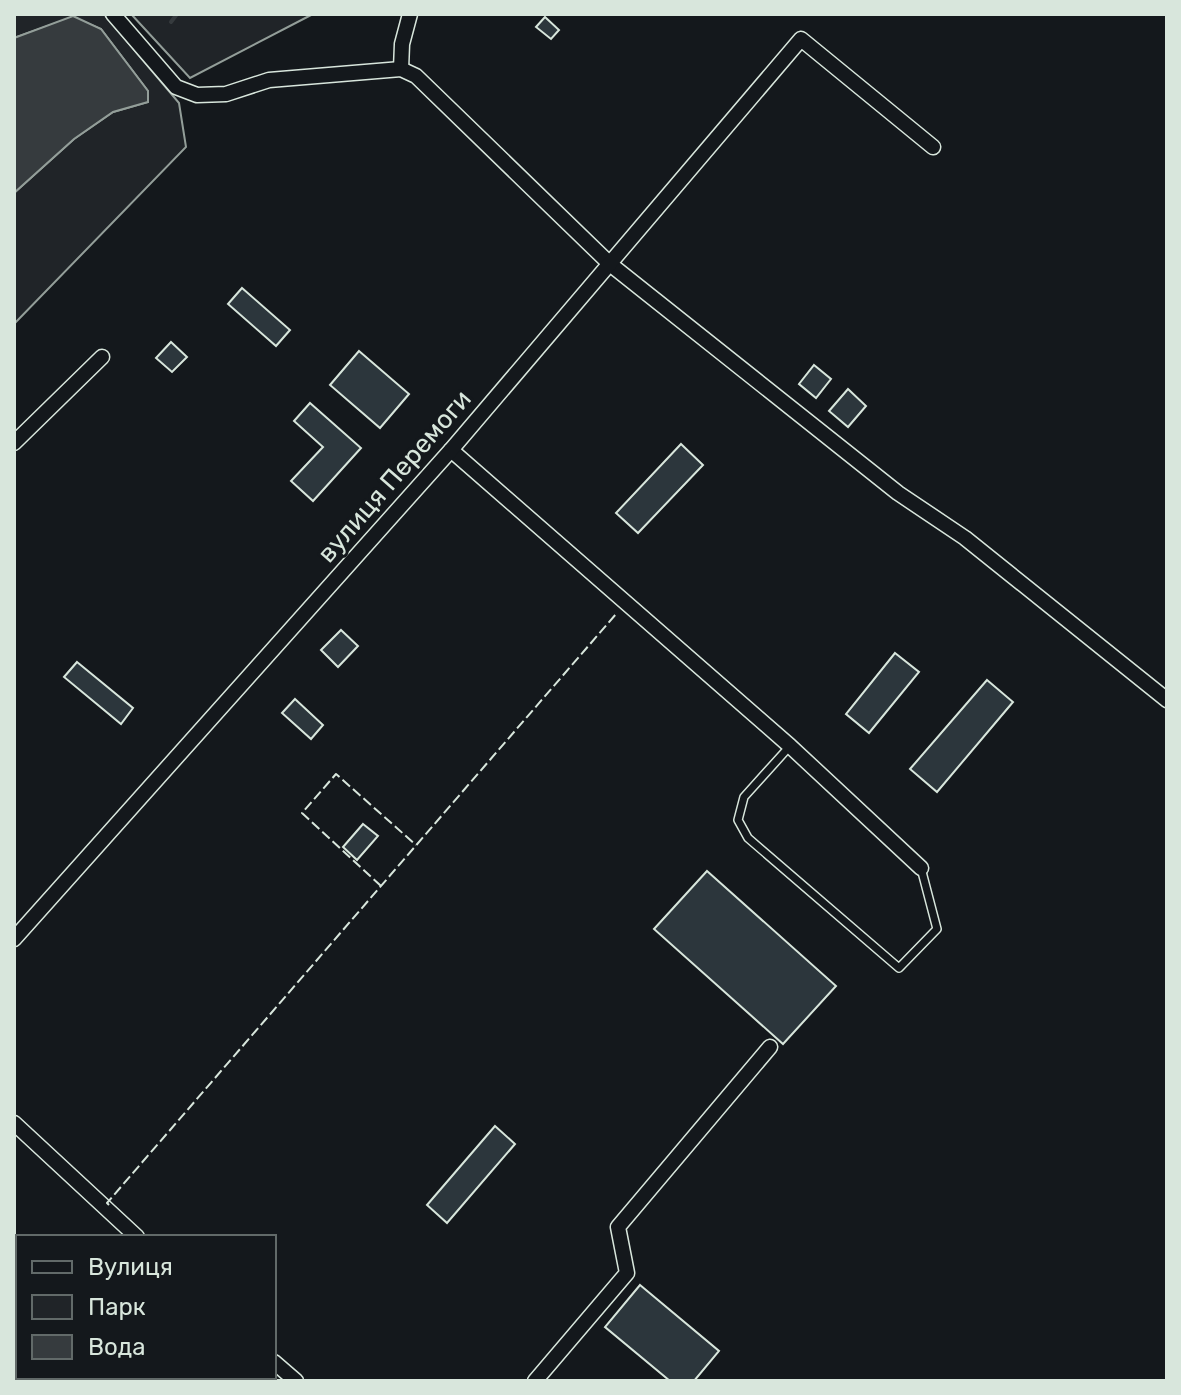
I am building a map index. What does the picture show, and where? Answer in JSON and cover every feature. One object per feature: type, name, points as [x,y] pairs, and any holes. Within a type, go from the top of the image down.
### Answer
[{"type":"street","points":[[113,14],[176,87],[197,95],[226,94],[269,80],[401,69],[416,76],[610,264],[898,493],[965,538],[1167,700]]},
{"type":"street","points":[[401,69],[402,44],[410,14]]},
{"type":"street","name":"вулиця Перемоги","points":[[14,939],[451,450],[801,39],[933,147]]},
{"type":"street","points":[[14,443],[102,357]]},
{"type":"street","points":[[451,450],[790,746],[921,868]]},
{"type":"street","points":[[535,1381],[627,1273],[618,1227],[770,1047]]},
{"type":"street","points":[[14,1123],[135,1235]]},
{"type":"street","points":[[276,1364],[296,1381]]},
{"type":"lane","points":[[790,746],[744,797],[738,820],[748,838],[899,968],[937,929],[921,868]]},
{"type":"green space","points":[[14,14],[104,14],[179,103],[186,147],[14,324],[14,193],[74,139],[113,112],[148,102],[148,91],[101,29],[73,17],[14,38]]},
{"type":"green space","points":[[131,14],[313,14],[190,78]]},
{"type":"water","points":[[73,16],[101,29],[148,91],[148,102],[113,112],[74,139],[14,193],[14,38]]},
{"type":"building","points":[[545,17],[559,30],[551,39],[536,27]]},
{"type":"building","points":[[242,288],[290,330],[276,346],[228,304]]},
{"type":"building","points":[[171,342],[187,357],[172,372],[156,358]]},
{"type":"building","points":[[359,351],[409,394],[380,428],[330,385]]},
{"type":"building","points":[[814,365],[831,379],[816,398],[799,384]]},
{"type":"building","points":[[848,389],[866,406],[848,427],[829,411]]},
{"type":"building","points":[[310,403],[361,448],[313,501],[291,481],[323,447],[294,421]]},
{"type":"building","points":[[681,444],[703,465],[638,533],[616,513]]},
{"type":"building","points":[[341,630],[358,646],[338,667],[321,650]]},
{"type":"building","points":[[895,653],[919,672],[869,733],[846,714]]},
{"type":"building","points":[[77,662],[133,708],[121,724],[64,677]]},
{"type":"building","points":[[987,680],[1013,702],[937,792],[910,769]]},
{"type":"building","points":[[295,699],[323,725],[311,739],[282,713]]},
{"type":"building","points":[[363,824],[378,836],[357,860],[343,847]]},
{"type":"building","points":[[707,871],[836,986],[783,1044],[654,929]]},
{"type":"building","points":[[495,1126],[515,1144],[447,1223],[427,1205]]},
{"type":"building","points":[[640,1285],[719,1351],[694,1381],[670,1381],[605,1327]]},
{"type":"waterway","points":[[171,22],[177,14]]},
{"type":"fence","points":[[109,1205],[107,1203],[616,614]]},
{"type":"fence","points":[[381,886],[302,813],[336,774],[416,845]]}]
